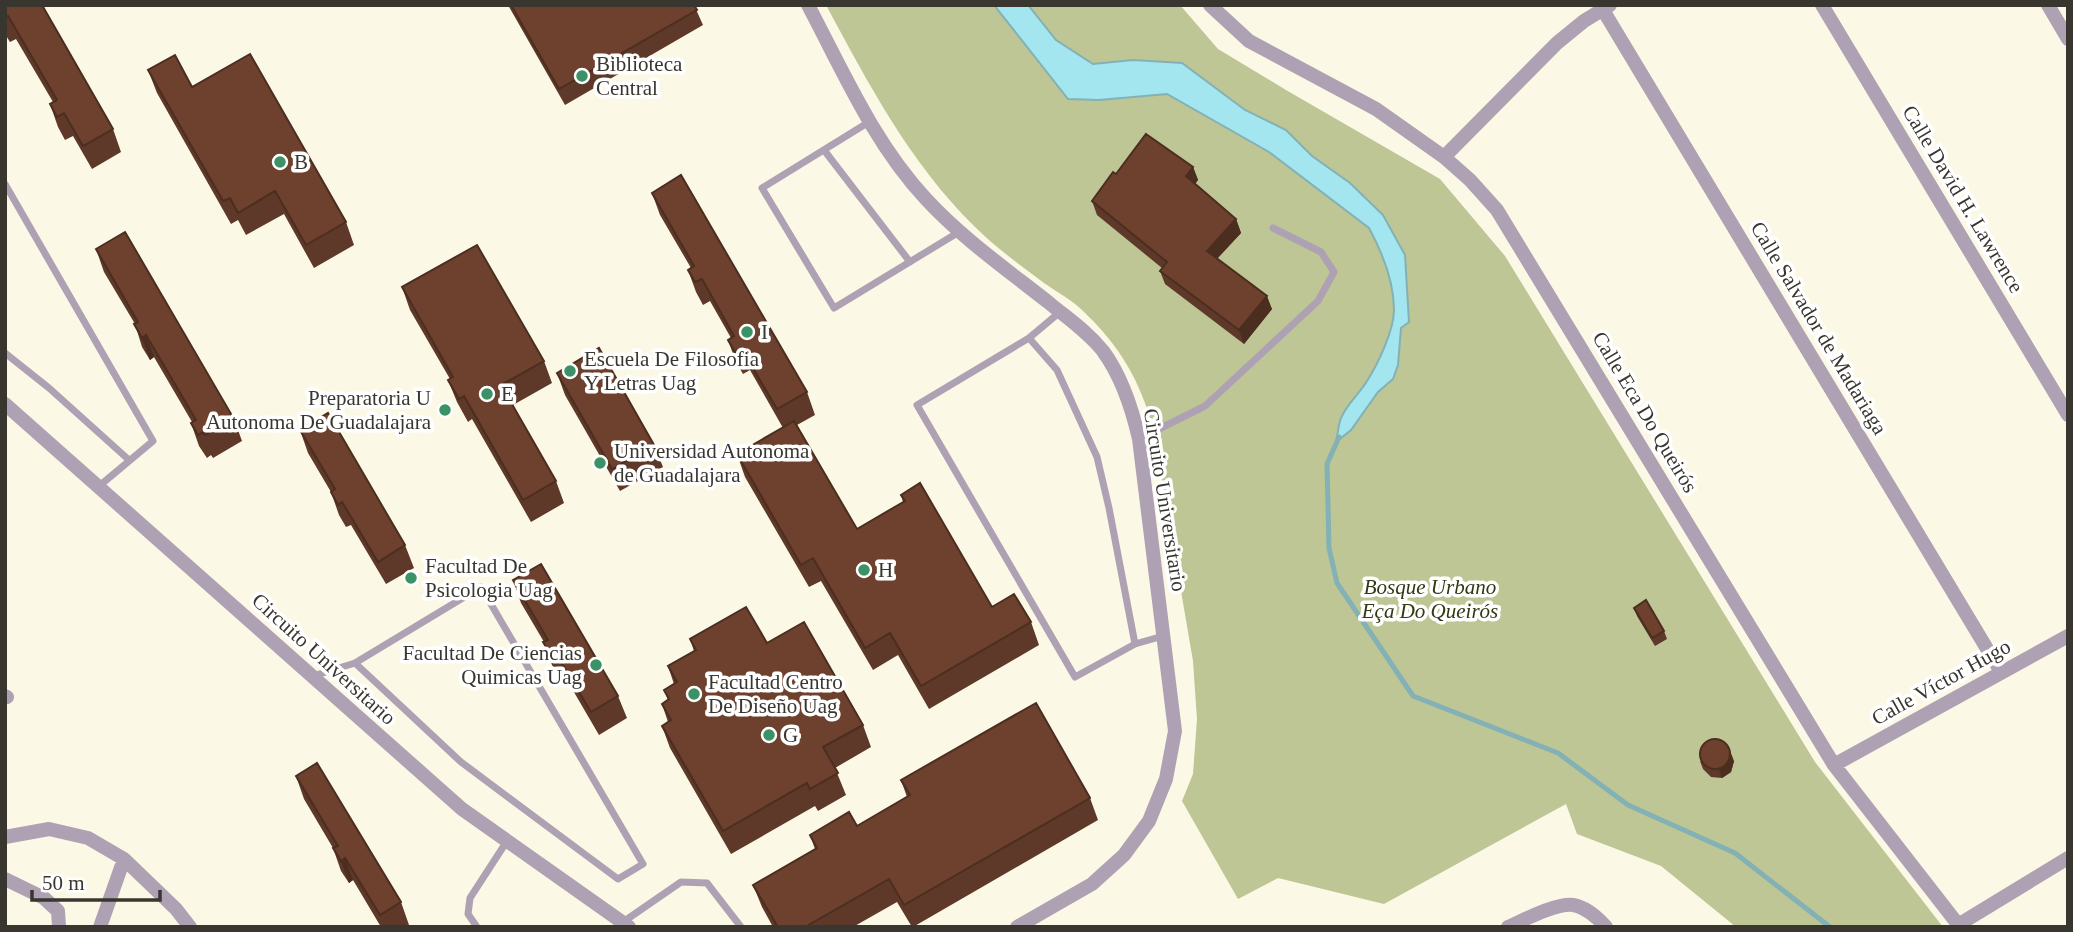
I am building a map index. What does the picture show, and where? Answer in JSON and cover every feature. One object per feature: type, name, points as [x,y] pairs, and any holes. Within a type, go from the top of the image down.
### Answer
[{"type":"street","name":"Circuito Universitario","points":[[808,5],[869,122],[896,164],[960,232],[1078,324],[1103,352],[1121,382],[1132,409],[1139,439],[1175,731],[1166,779],[1149,821],[1124,855],[1092,884],[1017,927]]},
{"type":"street","name":"Calle Eca Do Queirós","points":[[1210,5],[1249,41],[1376,109],[1444,157],[1470,180],[1497,210],[1834,765],[1959,926]]},
{"type":"street","name":"Calle David H. Lawrence","points":[[1822,5],[2068,415]]},
{"type":"street","points":[[2048,5],[2068,39]]},
{"type":"street","points":[[1444,157],[1557,43],[1604,7]]},
{"type":"street","name":"Calle Salvador de Madariaga","points":[[1604,7],[2001,672]]},
{"type":"street","name":"Circuito Universitario","points":[[5,404],[462,809],[626,925]]},
{"type":"street","name":"Calle Víctor Hugo","points":[[1834,765],[2068,636]]},
{"type":"street","points":[[5,837],[49,828],[88,838],[124,859],[176,909],[190,927]]},
{"type":"street","points":[[1959,926],[2068,858]]},
{"type":"street","points":[[100,927],[124,859]]},
{"type":"street","points":[[5,879],[44,898],[58,911],[59,927]]},
{"type":"street","points":[[1508,927],[1553,908],[1572,905],[1587,911],[1606,927]]},
{"type":"lane","points":[[869,122],[762,188],[834,308],[960,232]]},
{"type":"lane","points":[[824,150],[910,262]]},
{"type":"lane","points":[[5,184],[153,441],[98,487]]},
{"type":"lane","points":[[1139,439],[1205,406],[1318,302],[1334,272],[1321,252],[1273,228]]},
{"type":"lane","points":[[1060,312],[1029,338],[917,405],[1075,677],[1135,644],[1164,635]]},
{"type":"lane","points":[[1029,338],[1057,370],[1097,457],[1135,644]]},
{"type":"lane","points":[[5,354],[49,388],[129,460]]},
{"type":"lane","points":[[312,677],[355,663],[481,587],[643,864],[618,879],[461,762],[355,663]]},
{"type":"lane","points":[[477,927],[468,914],[470,898],[507,841]]},
{"type":"lane","points":[[626,925],[681,882],[707,883],[741,927]]},
{"type":"green space","name":"Bosque Urbano Eça Do Queirós","points":[[826,5],[1180,5],[1218,49],[1440,179],[1505,256],[1815,762],[1943,927],[1736,927],[1661,866],[1577,834],[1566,804],[1384,904],[1278,878],[1238,899],[1182,801],[1193,774],[1197,719],[1193,661],[1153,428],[1142,394],[1118,350],[1096,324],[1074,303],[999,249],[951,202],[892,121]]},
{"type":"water","points":[[994,5],[1028,5],[1056,40],[1093,64],[1133,60],[1182,63],[1245,110],[1286,130],[1312,156],[1350,183],[1383,215],[1405,255],[1409,322],[1401,328],[1398,365],[1393,379],[1378,392],[1351,430],[1336,442],[1341,419],[1347,407],[1376,366],[1388,337],[1394,310],[1390,279],[1369,228],[1269,152],[1167,94],[1099,100],[1068,99]]},
{"type":"building","points":[[5,5],[42,5],[113,129],[83,146],[64,113],[57,117],[50,104],[57,100],[8,16],[5,17]]},
{"type":"building","name":"Biblioteca Central","points":[[511,5],[694,5],[697,10],[559,89]]},
{"type":"building","name":"B","points":[[250,54],[346,222],[306,245],[275,191],[238,213],[230,198],[223,201],[148,70],[175,55],[192,87]]},
{"type":"building","points":[[1146,134],[1193,167],[1186,176],[1236,219],[1207,251],[1267,296],[1239,330],[1160,271],[1167,262],[1092,201]]},
{"type":"building","name":"I","points":[[681,175],[807,392],[777,409],[741,348],[735,352],[728,340],[734,336],[702,279],[695,282],[688,270],[694,266],[652,193]]},
{"type":"building","points":[[125,232],[234,419],[205,435],[203,432],[198,435],[191,423],[196,420],[146,335],[142,338],[134,324],[138,322],[96,249]]},
{"type":"building","name":"E","points":[[477,245],[544,361],[501,385],[556,481],[523,500],[464,396],[459,399],[448,380],[453,377],[402,287]]},
{"type":"building","points":[[599,348],[654,445],[612,469],[557,373]]},
{"type":"building","points":[[328,413],[405,545],[378,562],[342,502],[338,505],[331,492],[335,489],[300,430]]},
{"type":"building","name":"H","points":[[794,421],[857,529],[905,501],[901,495],[920,483],[992,607],[1014,594],[1031,622],[921,686],[890,633],[865,648],[813,558],[801,565],[737,454]]},
{"type":"building","points":[[541,564],[618,696],[591,712],[555,652],[551,655],[543,642],[548,640],[513,580]]},
{"type":"building","points":[[1646,600],[1664,631],[1652,638],[1634,608]]},
{"type":"building","name":"G","points":[[746,607],[767,643],[804,622],[863,725],[823,747],[838,773],[810,789],[807,783],[723,831],[662,726],[671,720],[662,704],[669,699],[664,690],[677,682],[668,666],[696,650],[690,639]]},
{"type":"building","points":[[1036,703],[1090,798],[904,905],[889,879],[805,927],[778,927],[753,885],[817,848],[810,835],[849,812],[857,826],[910,795],[901,780]]},
{"type":"building","points":[[1715,739],[1726,743],[1730,754],[1726,765],[1715,769],[1704,765],[1700,754],[1704,743]]},
{"type":"building","points":[[317,763],[401,902],[380,915],[345,858],[341,861],[333,848],[338,846],[296,776]]},
{"type":"waterway","points":[[1339,437],[1327,464],[1329,548],[1337,583],[1413,696],[1558,753],[1628,805],[1735,853],[1830,927]]},
{"type":"place","name":"Biblioteca Central","points":[[582,76]]},
{"type":"place","name":"B","points":[[280,162]]},
{"type":"place","name":"I","points":[[747,332]]},
{"type":"place","name":"Escuela De Filosofia Y Letras Uag","points":[[570,371]]},
{"type":"place","name":"E","points":[[487,394]]},
{"type":"place","name":"Preparatoria U Autonoma De Guadalajara","points":[[445,410]]},
{"type":"place","name":"Universidad Autonoma de Guadalajara","points":[[600,463]]},
{"type":"place","name":"H","points":[[864,570]]},
{"type":"place","name":"Facultad De Psicologia Uag","points":[[411,578]]},
{"type":"place","name":"Facultad De Ciencias Quimicas Uag","points":[[596,665]]},
{"type":"place","name":"Facultad Centro De Diseño Uag","points":[[694,694]]},
{"type":"place","name":"G","points":[[769,735]]}]
